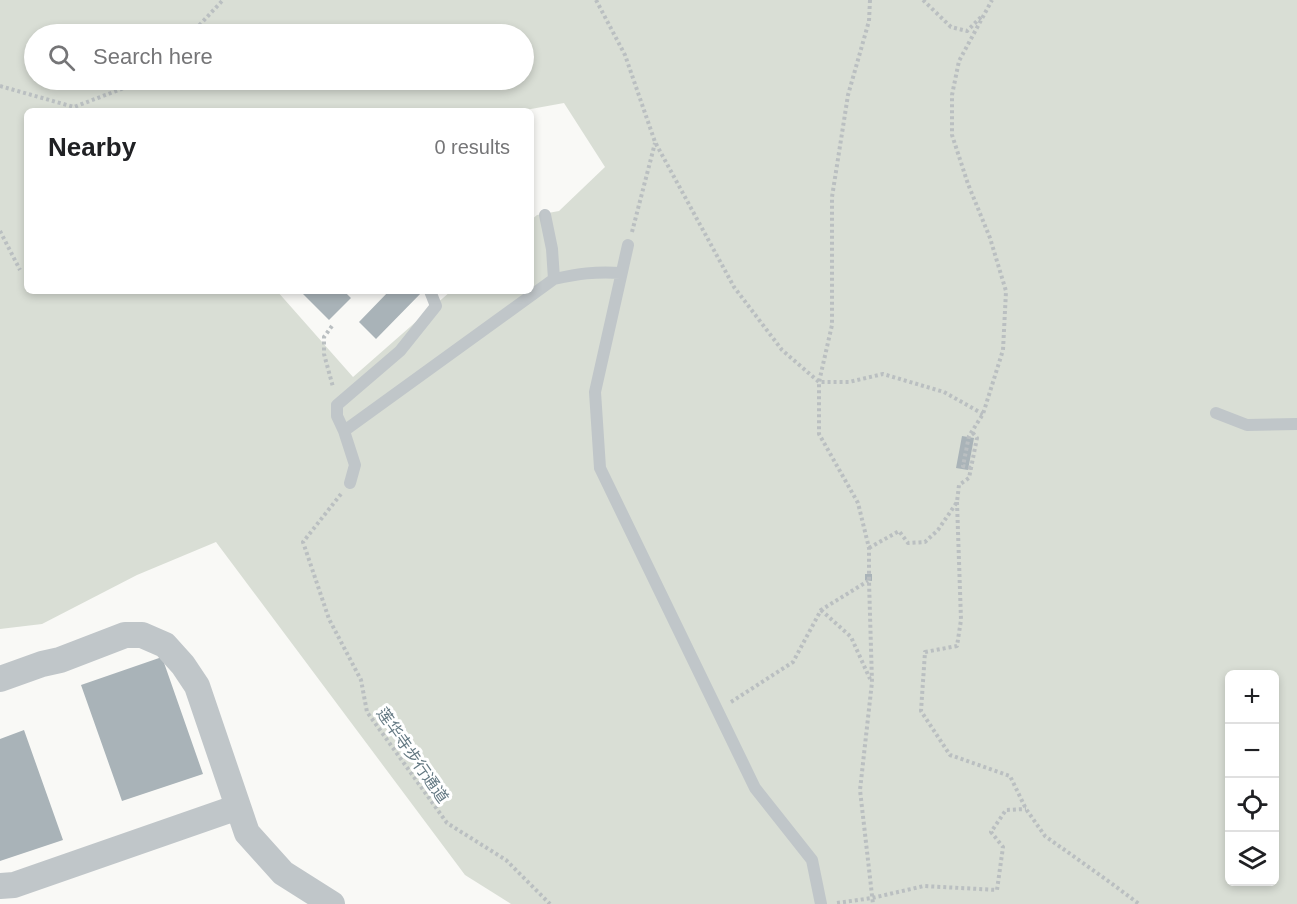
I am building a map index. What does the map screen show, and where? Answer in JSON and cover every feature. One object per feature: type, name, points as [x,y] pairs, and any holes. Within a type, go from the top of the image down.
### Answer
[{"type":"street","points":[[0,679],[60,660],[125,635],[142,635],[165,645],[183,665],[197,686],[247,832],[283,873],[332,904]]},
{"type":"street","points":[[0,886],[14,885],[238,807]]},
{"type":"lane","points":[[545,215],[552,249],[554,279]]},
{"type":"lane","points":[[628,245],[595,392],[600,468],[755,788],[812,860],[821,904]]},
{"type":"lane","points":[[534,293],[554,279],[601,271],[621,273]]},
{"type":"lane","points":[[350,483],[355,465],[337,417],[337,405],[400,351],[436,306],[431,294]]},
{"type":"lane","points":[[344,431],[533,294]]},
{"type":"lane","points":[[1216,412],[1247,425],[1297,424]]},
{"type":"path","points":[[200,24],[223,0]]},
{"type":"path","points":[[596,0],[625,55],[655,142],[734,287],[782,350],[819,382],[849,382],[883,374],[944,392],[983,414]]},
{"type":"path","points":[[870,0],[868,21],[848,95],[832,197],[832,325],[819,382],[819,434],[858,503],[869,548],[872,682],[860,790],[873,904]]},
{"type":"path","points":[[923,0],[951,27],[967,30],[983,15]]},
{"type":"path","points":[[971,468],[963,466],[969,436],[983,414],[1003,350],[1006,291],[990,238],[968,184],[952,135],[952,95],[959,61],[992,0]]},
{"type":"path","points":[[0,86],[74,107],[119,90]]},
{"type":"path","points":[[628,245],[655,142]]},
{"type":"path","points":[[0,231],[20,270]]},
{"type":"path","points":[[332,326],[324,337],[324,354],[337,405]]},
{"type":"path","points":[[972,432],[977,438],[969,478],[959,485],[957,502],[961,620],[957,646],[925,652],[921,711],[950,755],[1010,776],[1026,809],[1045,836],[1139,904]]},
{"type":"path","name":"莲华寺步行通道","points":[[350,483],[303,542],[329,619],[361,680],[367,712],[447,823],[506,860],[550,904]]},
{"type":"path","points":[[869,548],[899,531],[908,543],[925,542],[938,530],[957,502]]},
{"type":"path","points":[[718,710],[793,662],[821,610],[868,581]]},
{"type":"path","points":[[821,610],[851,637],[872,682]]},
{"type":"path","points":[[831,904],[872,898],[924,886],[998,890],[1003,847],[991,832],[1006,810],[1026,809]]},
{"type":"shaded area","points":[[0,0],[1297,0],[1297,904],[511,904],[465,875],[216,542],[137,575],[42,624],[0,629]]},
{"type":"building","points":[[303,294],[347,294],[351,298],[329,320]]},
{"type":"building","points":[[386,294],[420,294],[376,339],[359,322]]},
{"type":"building","points":[[962,436],[974,438],[968,470],[956,468]]},
{"type":"building","points":[[865,574],[872,574],[872,581],[865,580]]},
{"type":"building","points":[[162,657],[203,774],[122,801],[81,685]]},
{"type":"building","points":[[24,730],[63,840],[0,861],[0,739]]}]
